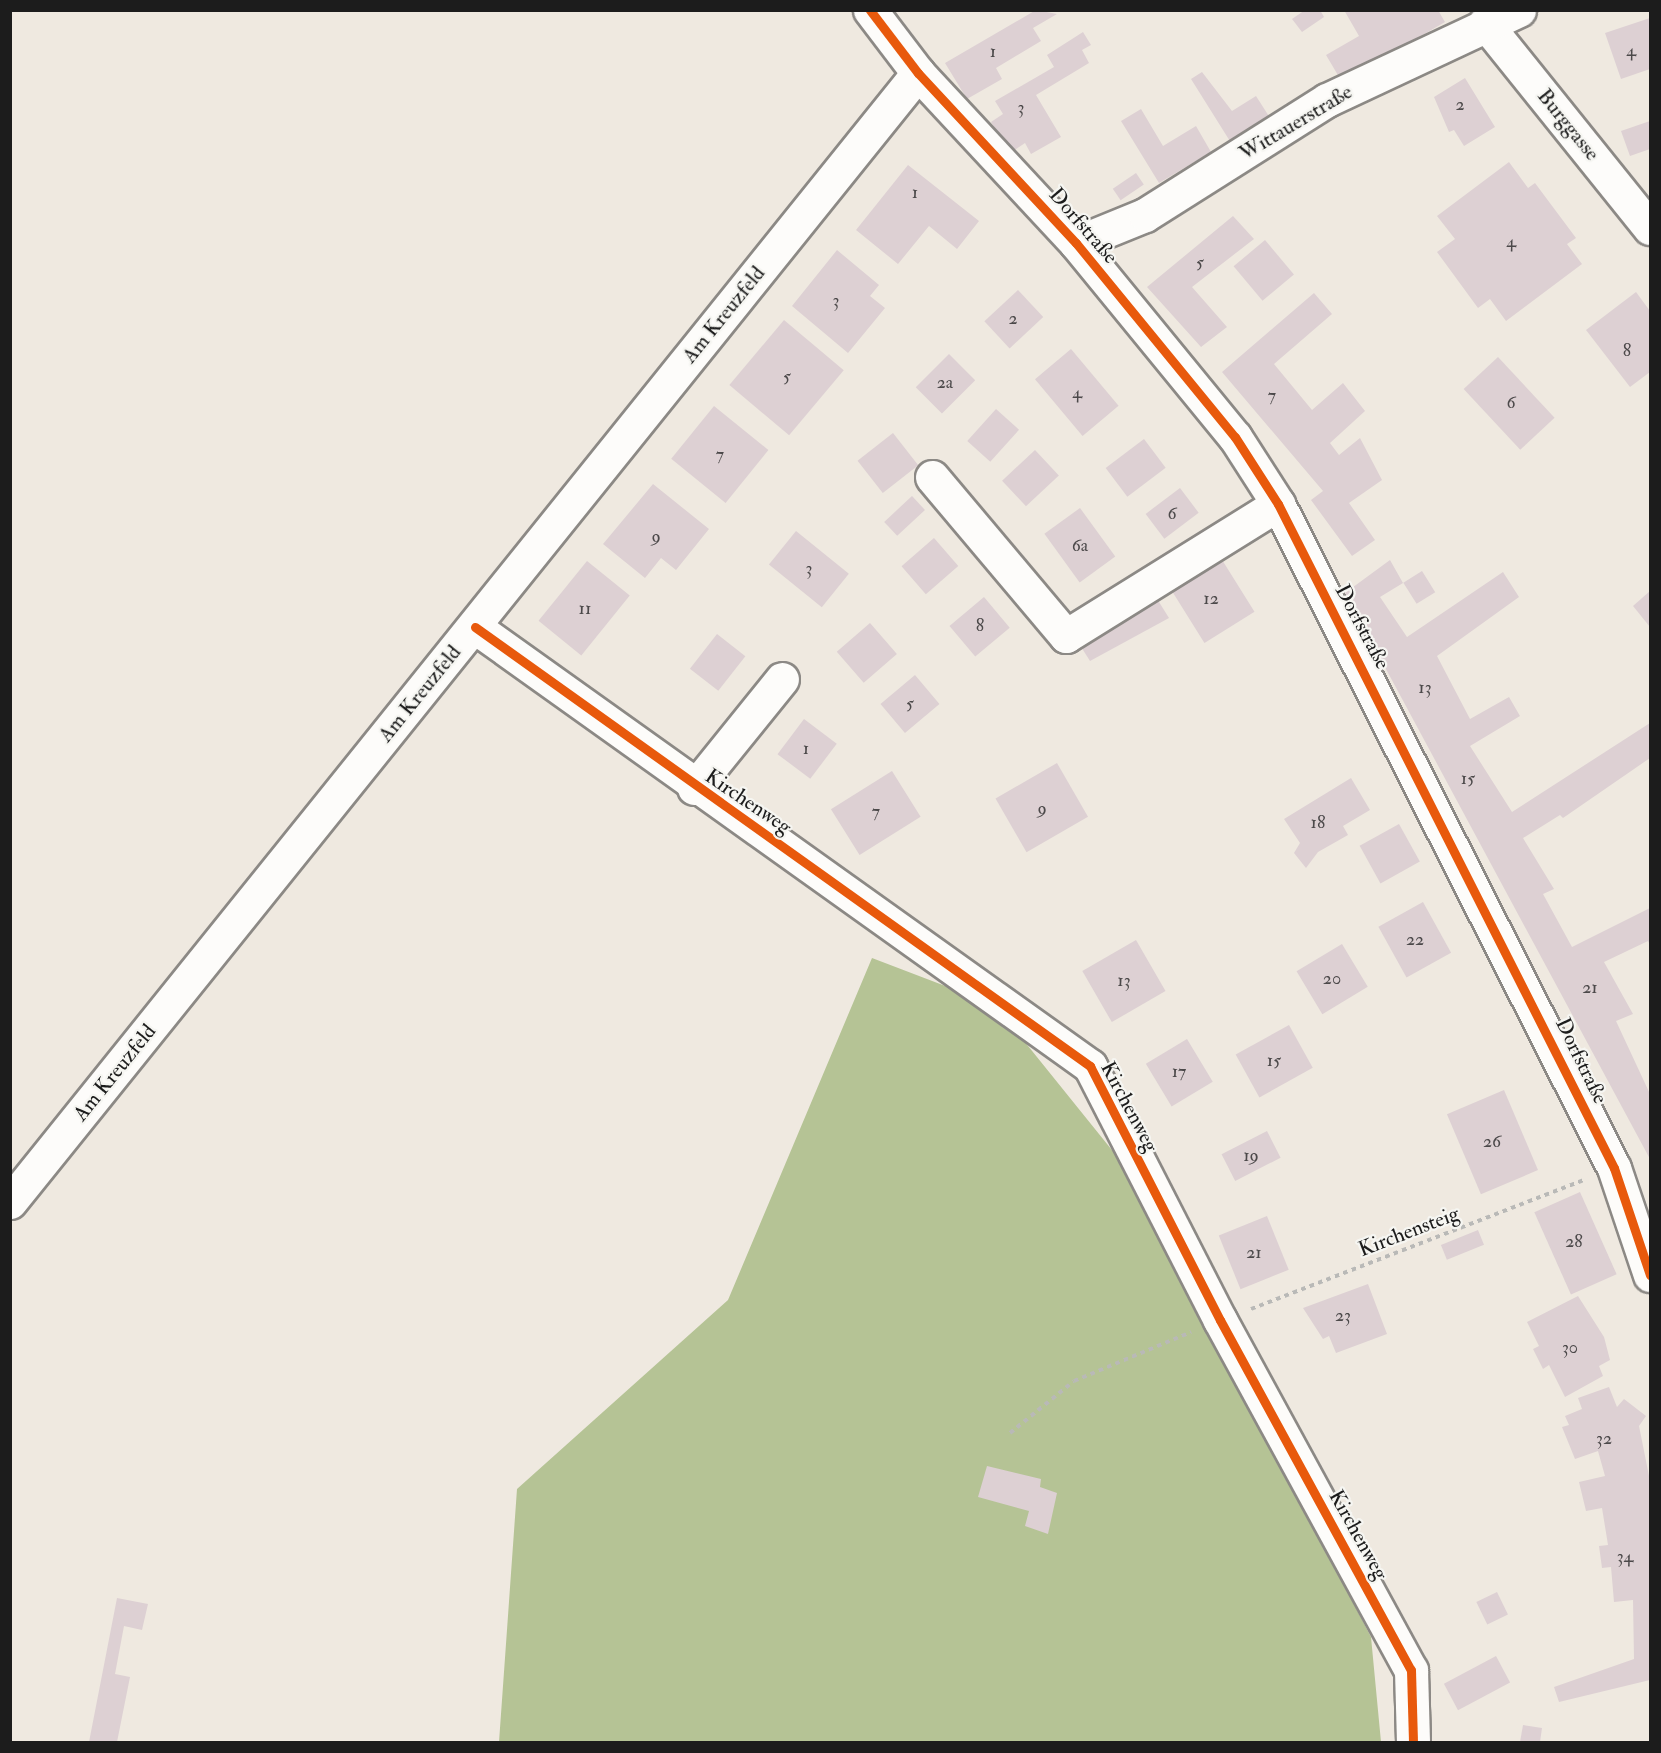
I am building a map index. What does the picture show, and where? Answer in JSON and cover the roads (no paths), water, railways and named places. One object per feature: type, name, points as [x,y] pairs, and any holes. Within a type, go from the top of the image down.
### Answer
[{"type":"street","name":"Dorfstraße","points":[[870,10],[918,73],[1076,243],[1235,437],[1278,504],[1614,1168],[1650,1275]]},
{"type":"street","name":"Wittauerstraße","points":[[1076,243],[1145,215],[1327,100],[1485,23],[1519,10]]},
{"type":"street","name":"Burggasse","points":[[1485,23],[1650,228]]},
{"type":"street","name":"Am Kreuzfeld","points":[[10,1202],[475,627],[918,73]]},
{"type":"street","points":[[932,477],[1066,636],[1278,504]]},
{"type":"street","name":"Kirchenweg","points":[[475,627],[694,788],[1090,1066],[1220,1320],[1411,1670],[1413,1743]]},
{"type":"street","points":[[694,788],[782,679]]}]
